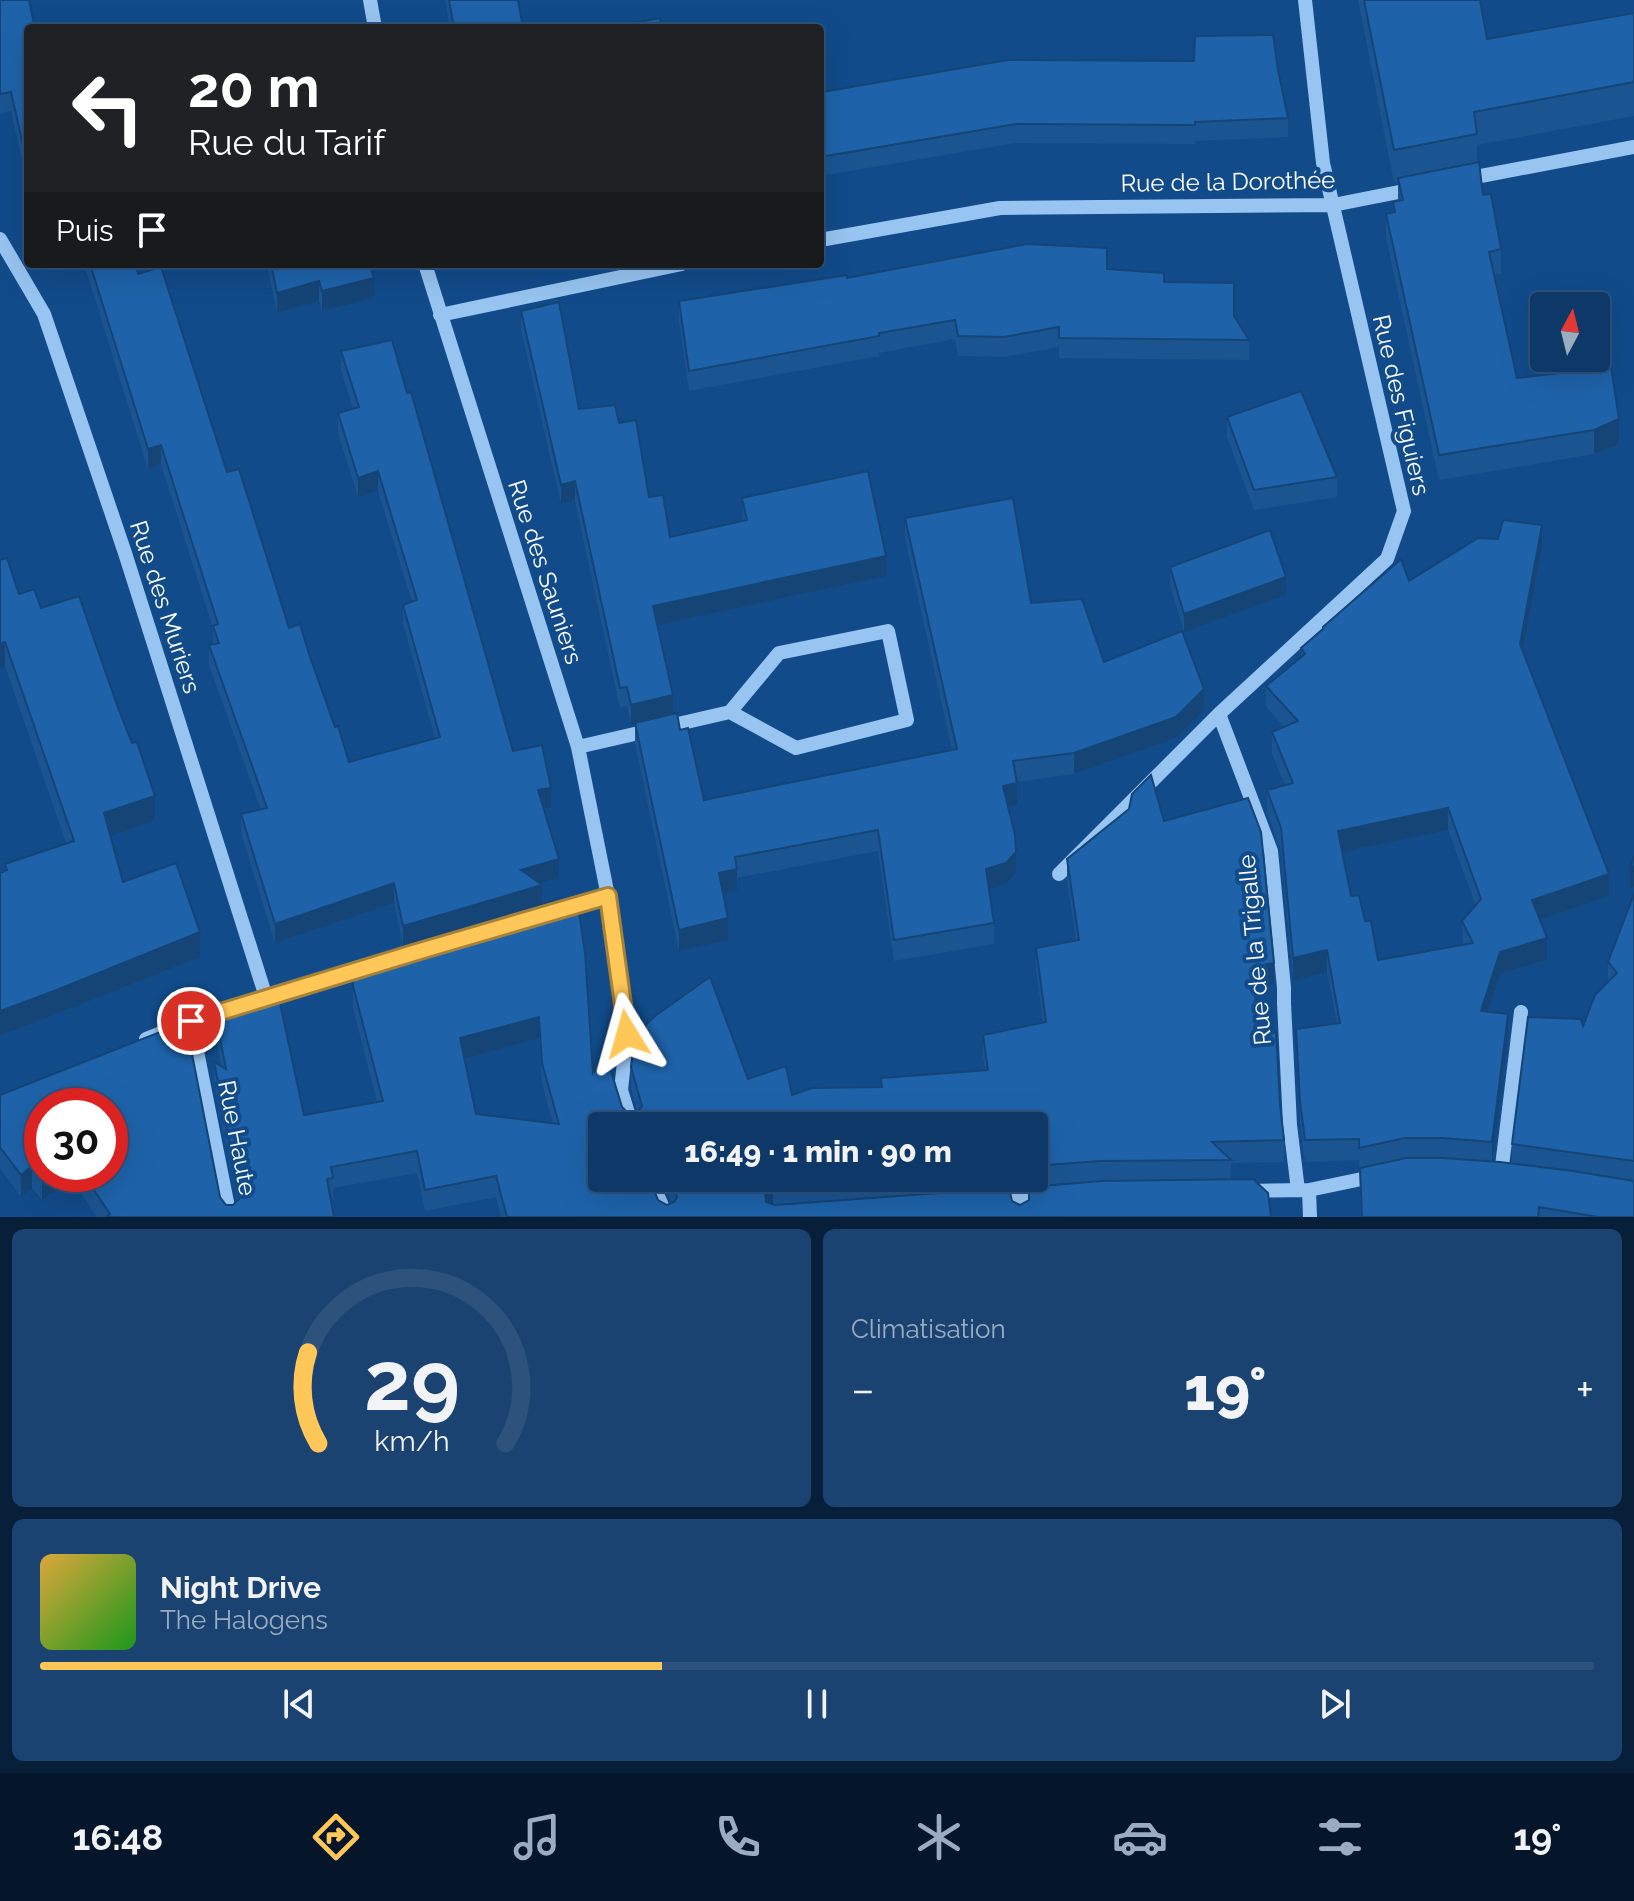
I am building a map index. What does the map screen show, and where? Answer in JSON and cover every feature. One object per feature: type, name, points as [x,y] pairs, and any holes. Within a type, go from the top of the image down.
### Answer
[{"type":"street","points":[[370,0],[374,24]]},
{"type":"street","name":"Rue des Figuiers","points":[[1059,874],[1219,714],[1387,559],[1404,511],[1323,163],[1305,0]]},
{"type":"street","points":[[1447,183],[1634,147]]},
{"type":"street","name":"Rue de la Dorothée","points":[[824,239],[1000,208],[1333,205],[1432,186]]},
{"type":"street","name":"Rue des Muriers","points":[[0,239],[44,314],[121,540],[266,997]]},
{"type":"street","name":"Rue des Sauniers","points":[[426,268],[578,747],[608,896],[627,1034],[621,1090],[628,1112]]},
{"type":"street","points":[[440,315],[663,268]]},
{"type":"street","points":[[578,747],[730,712],[779,653],[888,631],[907,720],[796,748],[730,712]]},
{"type":"street","name":"Rue de la Trigalle","points":[[1219,714],[1271,851],[1284,988],[1290,1125],[1310,1217]]},
{"type":"street","points":[[534,918],[608,896]]},
{"type":"street","points":[[132,1044],[191,1021],[434,947]]},
{"type":"street","points":[[1501,1175],[1521,1012]]},
{"type":"street","name":"Rue Haute","points":[[191,1021],[230,1217]]},
{"type":"street","points":[[1237,1191],[1304,1190],[1392,1173]]},
{"type":"street","points":[[656,1192],[667,1217]]},
{"type":"street","points":[[980,1201],[1059,1196]]},
{"type":"street","points":[[1018,1199],[1020,1217]]},
{"type":"building","points":[[0,0],[29,0],[34,24],[24,24],[24,145],[11,92],[0,94]]},
{"type":"building","points":[[449,0],[518,0],[522,24],[453,24]]},
{"type":"building","points":[[1364,0],[1480,0],[1487,39],[1634,13],[1634,82],[1474,112],[1477,134],[1394,150]]},
{"type":"building","points":[[660,18],[661,24],[630,24]]},
{"type":"building","points":[[1273,35],[1288,118],[1195,122],[1195,125],[1016,124],[824,156],[824,92],[1008,60],[1194,61],[1195,36]]},
{"type":"building","points":[[1479,162],[1483,195],[1491,194],[1501,249],[1489,252],[1517,378],[1568,372],[1610,372],[1611,367],[1619,419],[1594,430],[1439,455],[1386,214],[1395,212],[1393,202],[1403,200],[1398,178]]},
{"type":"building","points":[[1027,244],[1107,248],[1107,269],[1164,273],[1164,282],[1234,283],[1234,316],[1249,340],[1059,338],[1059,327],[1004,337],[958,336],[955,320],[689,371],[679,301],[847,275],[847,278]]},
{"type":"building","points":[[91,268],[137,268],[138,274],[161,268],[227,472],[239,469],[289,628],[300,624],[349,762],[440,737],[403,605],[417,600],[378,471],[358,478],[338,413],[359,407],[341,351],[392,340],[407,393],[411,392],[513,751],[542,745],[551,788],[538,790],[559,859],[521,870],[542,885],[403,926],[394,883],[275,924],[241,814],[267,808],[209,645],[219,643],[213,626],[218,624],[161,445],[148,449]]},
{"type":"building","points":[[272,268],[370,268],[374,278],[322,291],[319,281],[277,293]]},
{"type":"building","points":[[559,302],[579,409],[615,405],[619,423],[636,420],[649,497],[663,495],[670,537],[747,520],[742,498],[868,471],[886,556],[653,606],[673,695],[631,705],[627,687],[620,688],[575,481],[561,485],[521,311]]},
{"type":"building","points":[[1301,391],[1337,477],[1254,490],[1227,417]]},
{"type":"building","points":[[1013,498],[1031,603],[1082,599],[1104,662],[1182,631],[1204,689],[1176,717],[1074,753],[1013,761],[1017,783],[1003,786],[1016,852],[1006,863],[986,869],[994,923],[894,940],[878,830],[735,857],[737,869],[719,873],[728,918],[679,930],[635,723],[677,713],[680,730],[688,728],[704,800],[957,749],[905,518]]},
{"type":"building","points":[[1503,520],[1542,525],[1520,644],[1609,874],[1532,900],[1547,938],[1500,952],[1481,1011],[1508,1014],[1492,1142],[1405,1138],[1359,1148],[1359,1139],[1305,1140],[1296,1029],[1340,1023],[1327,950],[1293,958],[1281,828],[1267,790],[1293,783],[1272,732],[1298,721],[1266,686],[1305,654],[1301,648],[1323,627],[1401,559],[1409,581],[1478,538],[1498,539]],"holes":[[[1448,808],[1481,899],[1462,921],[1473,943],[1378,960],[1371,921],[1365,921],[1359,895],[1351,896],[1338,831]]]},
{"type":"building","points":[[1270,530],[1286,577],[1184,614],[1170,567]]},
{"type":"building","points":[[7,558],[19,594],[34,589],[41,608],[79,596],[117,705],[132,743],[137,742],[155,796],[104,813],[123,882],[176,863],[200,932],[0,1011],[0,873],[7,870],[5,864],[74,841],[5,642],[0,644],[0,560]]},
{"type":"building","points":[[1151,775],[1164,821],[1248,798],[1261,832],[1274,963],[1253,967],[1258,1034],[1276,1032],[1284,1140],[1212,1142],[1231,1160],[1100,1161],[1048,1165],[1048,1112],[638,1112],[642,1106],[631,1067],[635,1035],[655,1016],[710,977],[748,1079],[786,1066],[792,1095],[812,1088],[882,1087],[881,1078],[988,1070],[983,1035],[1046,1022],[1036,948],[1079,940],[1067,859],[1129,809],[1132,794]]},
{"type":"building","points":[[1634,894],[1634,1161],[1512,1144],[1528,1017],[1581,1019],[1583,1026],[1595,995],[1617,973],[1608,962]]},
{"type":"building","points":[[562,898],[579,911],[593,1073],[612,1055],[611,1071],[622,1107],[627,1112],[588,1112],[588,1192],[655,1192],[658,1200],[667,1205],[674,1202],[676,1192],[765,1192],[766,1202],[775,1205],[954,1192],[1010,1192],[1012,1201],[1020,1205],[1029,1200],[1029,1192],[1048,1192],[1048,1185],[1101,1181],[1253,1179],[1268,1193],[1271,1217],[507,1217],[496,1176],[425,1190],[417,1151],[331,1167],[333,1178],[327,1179],[334,1217],[106,1217],[110,1214],[95,1192],[128,1192],[128,1088],[24,1088],[24,1173],[21,1175],[0,1147],[0,1095],[160,1032],[191,1049],[220,1197],[226,1205],[233,1205],[240,1193],[214,1062],[226,1069],[215,1013],[278,994],[304,1115],[383,1101],[353,986],[353,972],[410,955],[407,944]],"holes":[[[539,1017],[542,1063],[559,1124],[476,1114],[460,1038]]]},
{"type":"building","points":[[1406,1158],[1500,1162],[1634,1181],[1634,1217],[1598,1217],[1539,1207],[1538,1217],[1362,1217],[1360,1168]]},
{"type":"route","points":[[191,1021],[608,896],[627,1034]]}]
